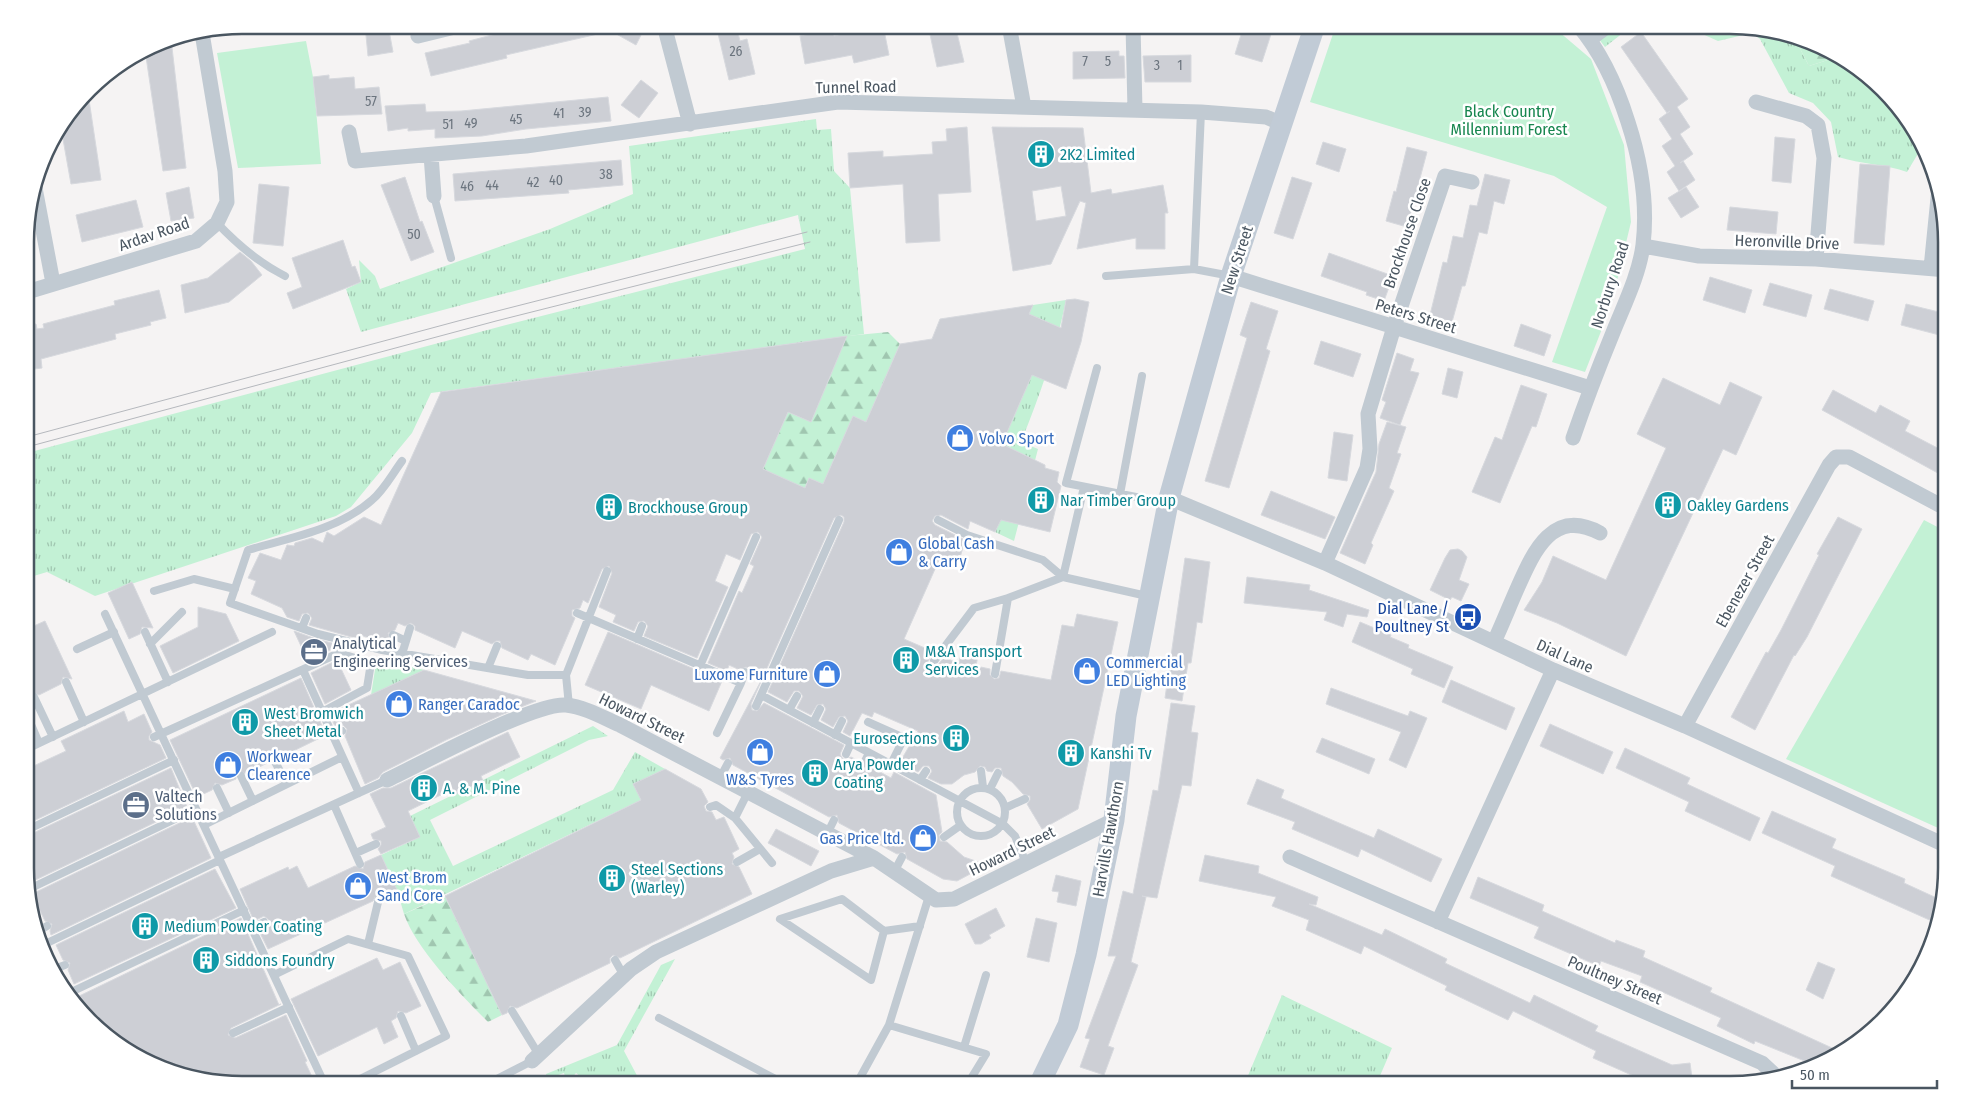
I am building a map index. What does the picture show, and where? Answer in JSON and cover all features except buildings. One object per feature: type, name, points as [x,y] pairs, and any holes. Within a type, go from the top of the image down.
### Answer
[{"type":"street","points":[[418,36],[426,34]]},
{"type":"street","points":[[666,34],[690,124]]},
{"type":"street","points":[[1011,34],[1024,107]]},
{"type":"street","points":[[1133,34],[1135,110]]},
{"type":"street","name":"New Street","points":[[1169,500],[1231,276],[1312,34]]},
{"type":"street","name":"Norbury Road","points":[[1573,438],[1590,388],[1628,295],[1643,246],[1644,190],[1640,159],[1622,104],[1592,42],[1585,34]]},
{"type":"street","name":"Ardav Road","points":[[34,290],[196,241],[217,222],[227,202],[226,171],[203,38]]},
{"type":"street","name":"Tunnel Road","points":[[349,132],[355,161],[526,146],[838,102],[1201,112],[1266,117],[1282,124]]},
{"type":"street","points":[[1756,102],[1806,116],[1818,125],[1824,158],[1816,259]]},
{"type":"street","points":[[431,154],[434,196]]},
{"type":"street","name":"Brockhouse Close","points":[[1394,327],[1445,176],[1472,182]]},
{"type":"street","points":[[38,203],[53,283]]},
{"type":"street","name":"Heronville Drive","points":[[1643,246],[1699,256],[1816,259],[1938,269]]},
{"type":"street","name":"Peters Street","points":[[1231,276],[1590,388]]},
{"type":"street","points":[[1325,563],[1368,468],[1370,449],[1368,414],[1394,327]]},
{"type":"street","name":"Ebenezer Street","points":[[1685,726],[1828,465],[1836,458],[1849,457],[1938,505]]},
{"type":"street","name":"Dial Lane","points":[[1169,500],[1325,563],[1553,670],[1685,726],[1938,842]]},
{"type":"street","name":"Harvills Hawthorn","points":[[1043,1076],[1068,1025],[1086,955],[1114,820],[1126,716],[1169,500]]},
{"type":"street","points":[[1494,642],[1533,554],[1543,539],[1560,529],[1575,524],[1586,526],[1600,533]]},
{"type":"street","points":[[1438,922],[1553,670]]},
{"type":"street","name":"Howard Street","points":[[387,780],[459,742],[506,720],[554,705],[583,709],[620,725],[747,794],[874,858],[936,900],[954,898],[1114,820]]},
{"type":"street","points":[[536,1058],[624,976],[656,952],[831,871],[874,858]]},
{"type":"street","name":"Poultney Street","points":[[1290,858],[1762,1063],[1771,1072]]},
{"type":"lane","points":[[1592,42],[1603,34]]},
{"type":"lane","points":[[1194,269],[1201,112]]},
{"type":"lane","points":[[434,196],[451,258]]},
{"type":"lane","points":[[217,222],[250,253],[271,269],[285,276]]},
{"type":"lane","points":[[1106,276],[1194,269],[1231,276]]},
{"type":"lane","points":[[1097,368],[1066,484],[1120,494],[1169,500]]},
{"type":"lane","points":[[1120,494],[1142,376]]},
{"type":"lane","points":[[402,461],[373,499],[356,513],[334,524],[248,550],[230,604],[318,634],[402,654],[528,675],[566,675]]},
{"type":"lane","points":[[1064,577],[1084,487]]},
{"type":"lane","points":[[756,706],[839,520]]},
{"type":"lane","points":[[938,520],[967,535],[1043,560],[1064,577],[1150,596]]},
{"type":"lane","points":[[700,666],[756,537]]},
{"type":"lane","points":[[569,706],[566,675],[587,617],[607,571]]},
{"type":"lane","points":[[934,661],[974,608],[1008,598],[1064,577]]},
{"type":"lane","points":[[154,591],[194,579],[235,589]]},
{"type":"lane","points":[[995,674],[1008,598]]},
{"type":"lane","points":[[150,644],[182,612]]},
{"type":"lane","points":[[106,614],[143,694],[158,735],[174,760],[181,784],[204,825],[210,848],[220,859],[227,884],[244,910],[321,1076]]},
{"type":"lane","points":[[578,614],[741,683]]},
{"type":"lane","points":[[302,628],[306,618]]},
{"type":"lane","points":[[637,639],[642,626]]},
{"type":"lane","points":[[402,654],[410,628]]},
{"type":"lane","points":[[77,649],[114,632]]},
{"type":"lane","points":[[145,632],[168,682]]},
{"type":"lane","points":[[34,746],[168,682],[183,672],[272,632]]},
{"type":"lane","points":[[393,635],[406,641]]},
{"type":"lane","points":[[488,668],[497,646]]},
{"type":"lane","points":[[158,735],[237,704],[339,653],[371,663],[367,688],[322,712]]},
{"type":"lane","points":[[303,670],[359,793]]},
{"type":"lane","points":[[717,733],[745,672]]},
{"type":"lane","points":[[66,682],[84,722]]},
{"type":"lane","points":[[762,695],[1003,824],[1015,836],[1026,863]]},
{"type":"lane","points":[[789,710],[797,696]]},
{"type":"lane","points":[[34,697],[53,737]]},
{"type":"lane","points":[[813,722],[820,709]]},
{"type":"lane","points":[[836,735],[842,721]]},
{"type":"lane","points":[[868,722],[904,738],[891,764]]},
{"type":"lane","points":[[34,731],[39,743]]},
{"type":"lane","points":[[333,736],[342,731]]},
{"type":"lane","points":[[846,754],[851,743]]},
{"type":"lane","points":[[864,763],[869,753]]},
{"type":"lane","points":[[204,825],[342,757]]},
{"type":"lane","points":[[34,827],[174,760]]},
{"type":"lane","points":[[274,760],[287,784]]},
{"type":"lane","points":[[720,778],[728,763]]},
{"type":"lane","points":[[920,780],[926,771]]},
{"type":"lane","points":[[981,771],[986,788],[1002,800],[1005,808],[1003,824],[990,835],[973,835],[961,826],[957,811],[960,801],[968,791],[986,788],[998,773]]},
{"type":"lane","points":[[241,776],[253,801]]},
{"type":"lane","points":[[934,787],[938,778]]},
{"type":"lane","points":[[48,943],[387,780]]},
{"type":"lane","points":[[217,788],[229,813]]},
{"type":"lane","points":[[735,818],[747,794]]},
{"type":"lane","points":[[1005,808],[1025,799]]},
{"type":"lane","points":[[334,805],[360,864]]},
{"type":"lane","points":[[710,807],[716,805],[735,818],[772,863]]},
{"type":"lane","points":[[35,886],[196,809]]},
{"type":"lane","points":[[827,834],[834,820]]},
{"type":"lane","points":[[944,837],[961,826]]},
{"type":"lane","points":[[356,854],[376,844]]},
{"type":"lane","points":[[737,862],[760,849]]},
{"type":"lane","points":[[894,872],[902,857]]},
{"type":"lane","points":[[130,894],[134,902]]},
{"type":"lane","points":[[861,1076],[889,1026],[929,896]]},
{"type":"lane","points":[[368,944],[379,898]]},
{"type":"lane","points":[[884,932],[872,980],[780,919],[842,899],[884,932],[920,926]]},
{"type":"lane","points":[[74,991],[244,910]]},
{"type":"lane","points":[[252,928],[264,922]]},
{"type":"lane","points":[[274,975],[348,939],[408,956],[446,1036],[367,1076]]},
{"type":"lane","points":[[615,960],[624,976]]},
{"type":"lane","points":[[59,967],[65,964]]},
{"type":"lane","points":[[964,1047],[986,975]]},
{"type":"lane","points":[[233,1032],[289,1007]]},
{"type":"lane","points":[[502,1076],[536,1058],[512,1011]]},
{"type":"lane","points":[[401,1016],[416,1051]]},
{"type":"lane","points":[[659,1018],[769,1076]]},
{"type":"lane","points":[[889,1026],[986,1054],[973,1076]]},
{"type":"green space","name":"Black Country Millennium Forest","points":[[1333,34],[1562,34],[1591,59],[1624,145],[1631,222],[1611,306],[1585,372],[1552,362],[1607,207],[1554,176],[1310,102]]},
{"type":"green space","points":[[1595,34],[1622,34],[1605,47]]},
{"type":"green space","points":[[1702,34],[1746,34],[1718,41]]},
{"type":"green space","points":[[1756,36],[1798,46],[1809,66],[1830,59],[1867,85],[1895,115],[1917,150],[1918,153],[1907,172],[1838,157],[1831,122],[1813,103],[1789,93],[1760,39]]},
{"type":"green space","points":[[306,41],[313,77],[321,164],[238,168],[217,53]]},
{"type":"green space","points":[[1798,46],[1830,59],[1809,66]]},
{"type":"green space","points":[[816,119],[817,130],[831,129],[834,171],[850,188],[864,334],[431,393],[412,433],[351,507],[336,516],[95,596],[47,572],[34,576],[34,451],[506,325],[805,249],[798,215],[361,332],[346,289],[361,282],[359,260],[375,276],[380,289],[550,229],[633,194],[629,146]]},
{"type":"green space","points":[[1066,300],[1047,372],[1021,442],[1038,449],[1014,541],[995,532],[1029,457],[1002,444],[1053,325],[1029,314],[1033,305]]},
{"type":"green space","points":[[888,332],[900,344],[866,422],[853,416],[823,484],[809,478],[799,501],[779,497],[787,480],[763,469],[788,412],[811,422],[847,336]]},
{"type":"green space","points":[[1924,520],[1938,527],[1938,828],[1786,759]]},
{"type":"green space","points":[[377,657],[424,670],[371,695]]},
{"type":"green space","points":[[593,726],[608,736],[589,740],[430,820],[453,866],[613,790],[635,752],[665,769],[634,784],[641,800],[404,914],[397,890],[381,855],[420,837],[410,816]]},
{"type":"green space","points":[[445,896],[502,1015],[488,1022],[453,986],[429,957],[410,928],[404,914]]},
{"type":"green space","points":[[675,959],[624,1051],[637,1076],[580,1076],[576,1073],[574,1076],[565,1076],[564,1073],[556,1076],[546,1076],[546,1074],[617,1045],[661,965]]},
{"type":"green space","points":[[1282,995],[1392,1048],[1380,1076],[1248,1076]]},
{"type":"tram line","points":[[34,435],[458,321],[807,232]]},
{"type":"tram line","points":[[34,445],[496,321],[810,242]]},
{"type":"place","name":"2K2 Limited","points":[[1041,154]]},
{"type":"place","name":"Volvo Sport","points":[[960,438]]},
{"type":"place","name":"Nar Timber Group","points":[[1041,500]]},
{"type":"place","name":"Oakley Gardens","points":[[1668,505]]},
{"type":"place","name":"Brockhouse Group","points":[[609,507]]},
{"type":"place","name":"Global Cash & Carry","points":[[899,552]]},
{"type":"place","name":"Dial Lane / Poultney St","points":[[1468,617]]},
{"type":"place","name":"Analytical Engineering Services","points":[[314,652]]},
{"type":"place","name":"M&A Transport Services","points":[[906,660]]},
{"type":"place","name":"Commercial LED Lighting","points":[[1087,671]]},
{"type":"place","name":"Luxome Furniture","points":[[827,674]]},
{"type":"place","name":"Ranger Caradoc","points":[[399,704]]},
{"type":"place","name":"West Bromwich Sheet Metal","points":[[245,722]]},
{"type":"place","name":"Eurosections","points":[[956,738]]},
{"type":"place","name":"W&S Tyres","points":[[760,752]]},
{"type":"place","name":"Kanshi Tv","points":[[1071,753]]},
{"type":"place","name":"Workwear Clearence","points":[[228,765]]},
{"type":"place","name":"Arya Powder Coating","points":[[815,773]]},
{"type":"place","name":"A. & M. Pine","points":[[424,788]]},
{"type":"place","name":"Valtech Solutions","points":[[136,805]]},
{"type":"place","name":"Gas Price ltd.","points":[[923,838]]},
{"type":"place","name":"Steel Sections (Warley)","points":[[612,878]]},
{"type":"place","name":"West Brom Sand Core","points":[[358,886]]},
{"type":"place","name":"Medium Powder Coating","points":[[145,926]]},
{"type":"place","name":"Siddons Foundry","points":[[206,960]]}]
